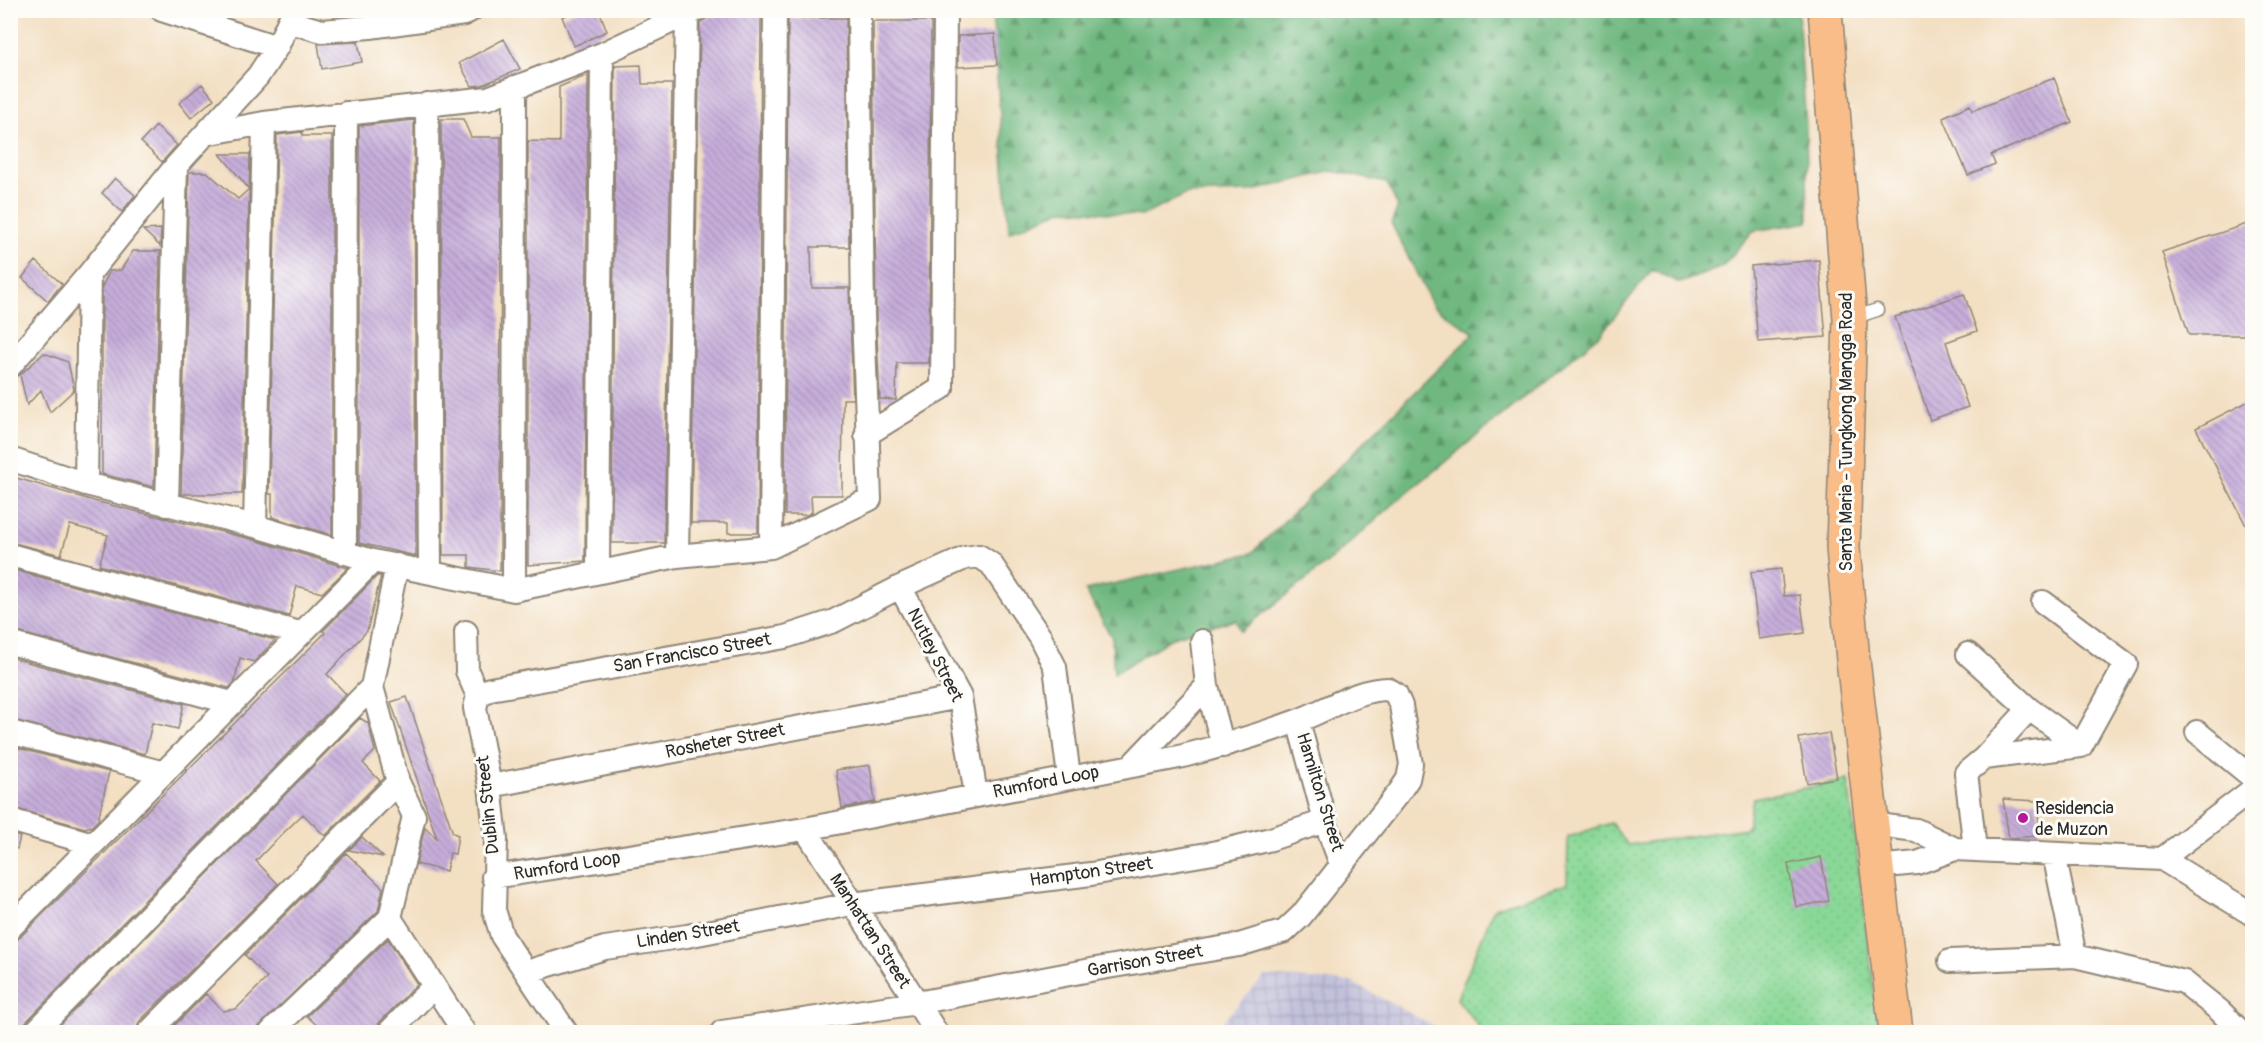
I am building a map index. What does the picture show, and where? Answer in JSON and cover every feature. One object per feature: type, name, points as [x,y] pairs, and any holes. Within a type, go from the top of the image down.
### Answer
[{"type":"main road","name":"Santa Maria - Tungkong Mangga Road","points":[[1825,10],[1863,314],[1843,548],[1852,660],[1896,1032]]},
{"type":"street","points":[[162,10],[277,47]]},
{"type":"street","points":[[10,366],[89,274],[176,166],[258,76],[277,47],[292,16],[322,31],[464,14],[471,10]]},
{"type":"street","points":[[771,547],[775,10]]},
{"type":"street","points":[[10,459],[86,484],[255,526],[345,554],[514,590],[677,556],[771,547],[870,499],[866,435],[859,10]]},
{"type":"street","points":[[866,435],[942,388],[945,10]]},
{"type":"street","points":[[205,134],[264,123],[488,98],[602,54],[692,12],[677,556]]},
{"type":"street","points":[[598,572],[602,54]]},
{"type":"street","points":[[514,590],[515,87]]},
{"type":"street","points":[[427,104],[430,572]]},
{"type":"street","points":[[345,554],[346,113]]},
{"type":"street","points":[[255,526],[264,123]]},
{"type":"street","points":[[167,505],[176,166]]},
{"type":"street","points":[[86,484],[89,274]]},
{"type":"street","points":[[10,555],[300,633]]},
{"type":"street","name":"San Francisco Street","points":[[478,696],[490,689],[785,637],[834,621],[900,587],[964,558],[979,556],[991,564],[1040,636],[1055,667],[1069,777]]},
{"type":"street","points":[[15,918],[93,844],[373,561]]},
{"type":"street","points":[[271,1032],[390,918],[414,816],[398,782],[372,687],[397,565]]},
{"type":"street","name":"Nutley Street","points":[[900,587],[960,697],[976,795]]},
{"type":"street","points":[[2043,602],[2127,664],[2081,746]]},
{"type":"street","name":"Dublin Street","points":[[466,632],[467,671],[478,696],[475,708],[490,786],[496,839],[493,877],[494,910],[502,936],[566,1032]]},
{"type":"street","points":[[1202,642],[1207,686],[1223,746]]},
{"type":"street","points":[[10,643],[232,703]]},
{"type":"street","points":[[1968,654],[2029,709],[2081,746]]},
{"type":"street","points":[[1131,766],[1207,686]]},
{"type":"street","points":[[35,1032],[372,687]]},
{"type":"street","name":"Rumford Loop","points":[[493,877],[805,829],[1131,766],[1223,746],[1298,721],[1378,689],[1388,689],[1396,694],[1401,706],[1411,764],[1408,779],[1341,864]]},
{"type":"street","name":"Rosheter Street","points":[[490,786],[960,697]]},
{"type":"street","points":[[1965,849],[1966,773],[1984,758],[2029,709]]},
{"type":"street","name":"Hamilton Street","points":[[1298,721],[1325,821],[1341,864]]},
{"type":"street","points":[[10,732],[164,773]]},
{"type":"street","points":[[2197,732],[2253,777]]},
{"type":"street","points":[[1984,758],[2081,746]]},
{"type":"street","points":[[149,1032],[398,782]]},
{"type":"street","points":[[2162,859],[2253,790]]},
{"type":"street","points":[[10,820],[93,844]]},
{"type":"street","name":"Hampton Street","points":[[852,904],[1091,874],[1213,853],[1271,839],[1325,821]]},
{"type":"street","points":[[1871,824],[1916,830],[1965,849],[2162,859],[2253,914]]},
{"type":"street","name":"Manhattan Street","points":[[805,829],[936,1032]]},
{"type":"street","points":[[1876,867],[1917,863],[1965,849]]},
{"type":"street","points":[[2054,854],[2075,956]]},
{"type":"street","name":"Garrison Street","points":[[917,1002],[1239,945],[1285,931],[1301,916],[1341,864]]},
{"type":"street","name":"Linden Street","points":[[526,972],[605,948],[852,904]]},
{"type":"street","points":[[390,918],[464,1032]]},
{"type":"street","points":[[1950,961],[2075,956],[2184,982],[2220,1011],[2241,1032]]},
{"type":"street","points":[[389,1032],[434,986]]},
{"type":"street","points":[[722,1032],[917,1002]]},
{"type":"shaded area","points":[[1265,976],[1351,982],[1445,1032],[1213,1032]]},
{"type":"green space","points":[[992,11],[1798,11],[1806,126],[1808,222],[1753,231],[1722,267],[1680,283],[1652,270],[1600,335],[1396,502],[1327,563],[1241,631],[1236,620],[1175,636],[1114,674],[1112,638],[1085,590],[1252,553],[1474,333],[1433,306],[1391,223],[1398,207],[1387,183],[1332,171],[1249,192],[1187,194],[1142,216],[1064,209],[1009,232]]},
{"type":"green space","points":[[1848,780],[1879,1032],[1483,1032],[1457,999],[1494,908],[1567,884],[1568,837],[1611,823],[1628,845],[1747,828],[1753,798]]},
{"type":"building","points":[[578,10],[599,10],[607,31],[574,46],[562,17]]},
{"type":"building","points":[[761,14],[758,533],[728,533],[728,523],[691,523],[700,23],[709,16]]},
{"type":"building","points":[[788,18],[846,18],[849,247],[811,247],[812,288],[849,288],[853,399],[843,399],[842,495],[811,495],[812,512],[807,515],[785,515]]},
{"type":"building","points":[[873,21],[931,21],[929,363],[897,363],[896,400],[880,399],[876,315]]},
{"type":"building","points":[[995,34],[997,65],[958,67],[958,36]]},
{"type":"building","points":[[504,39],[520,69],[482,85],[472,86],[459,63]]},
{"type":"building","points":[[358,42],[362,62],[322,69],[318,44]]},
{"type":"building","points":[[641,65],[642,84],[672,84],[664,543],[612,543],[615,66]]},
{"type":"building","points":[[588,75],[585,561],[528,565],[528,141],[559,142],[559,87]]},
{"type":"building","points":[[2054,78],[2072,122],[1991,155],[1995,164],[1968,175],[1943,117],[1970,105],[1972,111]]},
{"type":"building","points":[[202,84],[214,99],[191,118],[179,103]]},
{"type":"building","points":[[441,119],[463,119],[471,137],[501,137],[500,571],[469,567],[469,555],[443,555]]},
{"type":"building","points":[[414,120],[416,556],[359,543],[359,126]]},
{"type":"building","points":[[156,126],[177,145],[162,162],[141,142]]},
{"type":"building","points":[[302,132],[302,136],[332,136],[332,535],[272,517],[272,494],[269,494],[277,135]]},
{"type":"building","points":[[220,154],[250,154],[242,494],[181,494],[189,172],[207,172],[238,199],[249,189]]},
{"type":"building","points":[[115,178],[135,195],[122,212],[102,193]]},
{"type":"building","points":[[2253,222],[2253,335],[2189,335],[2162,252]]},
{"type":"building","points":[[161,229],[160,246],[143,230]]},
{"type":"building","points":[[133,251],[160,251],[154,487],[102,474],[102,286],[110,271],[121,270]]},
{"type":"building","points":[[1819,260],[1826,337],[1758,342],[1751,266]]},
{"type":"building","points":[[36,261],[62,284],[48,301],[22,278]]},
{"type":"building","points":[[1964,294],[1977,331],[1946,342],[1968,407],[1930,420],[1895,317]]},
{"type":"building","points":[[44,353],[68,362],[74,390],[50,412],[41,390],[27,405],[20,375]]},
{"type":"building","points":[[2253,399],[2253,539],[2196,428]]},
{"type":"building","points":[[10,476],[94,501],[251,539],[348,568],[322,593],[297,586],[289,616],[99,565],[108,535],[70,525],[61,555],[10,542]]},
{"type":"building","points":[[10,569],[275,640],[254,662],[240,658],[234,683],[229,688],[10,630]]},
{"type":"building","points":[[1781,569],[1784,596],[1800,595],[1805,633],[1759,639],[1751,572]]},
{"type":"building","points":[[377,576],[381,576],[367,631],[327,674],[346,694],[25,1023],[22,1032],[10,1032],[10,947],[325,633],[323,631]]},
{"type":"building","points":[[12,658],[184,704],[178,729],[152,723],[145,754],[10,719]]},
{"type":"building","points":[[407,697],[453,833],[458,835],[455,854],[450,853],[446,871],[416,864],[425,827],[437,839],[391,702]]},
{"type":"building","points":[[360,718],[368,723],[375,751],[363,763],[380,781],[325,836],[303,814],[274,842],[256,861],[278,884],[139,1022],[136,1032],[53,1032]]},
{"type":"building","points":[[1829,733],[1837,778],[1807,783],[1799,738]]},
{"type":"building","points":[[10,746],[109,772],[98,820],[92,826],[85,828],[10,807]]},
{"type":"building","points":[[870,765],[875,802],[842,808],[836,770]]},
{"type":"building","name":"Residencia de Muzon","points":[[2003,799],[2037,801],[2040,836],[2009,838]]},
{"type":"building","points":[[10,834],[20,837],[17,849],[10,848]]},
{"type":"building","points":[[362,837],[383,857],[349,850]]},
{"type":"building","points":[[346,853],[383,888],[378,911],[253,1032],[168,1032],[206,994],[223,1011],[236,1009],[267,978],[245,955]]},
{"type":"building","points":[[1821,857],[1829,901],[1796,907],[1788,864]]},
{"type":"building","points":[[388,939],[417,984],[379,1023],[374,1032],[324,1032],[307,1016]]},
{"type":"place","name":"Residencia de Muzon","points":[[2023,818]]}]
